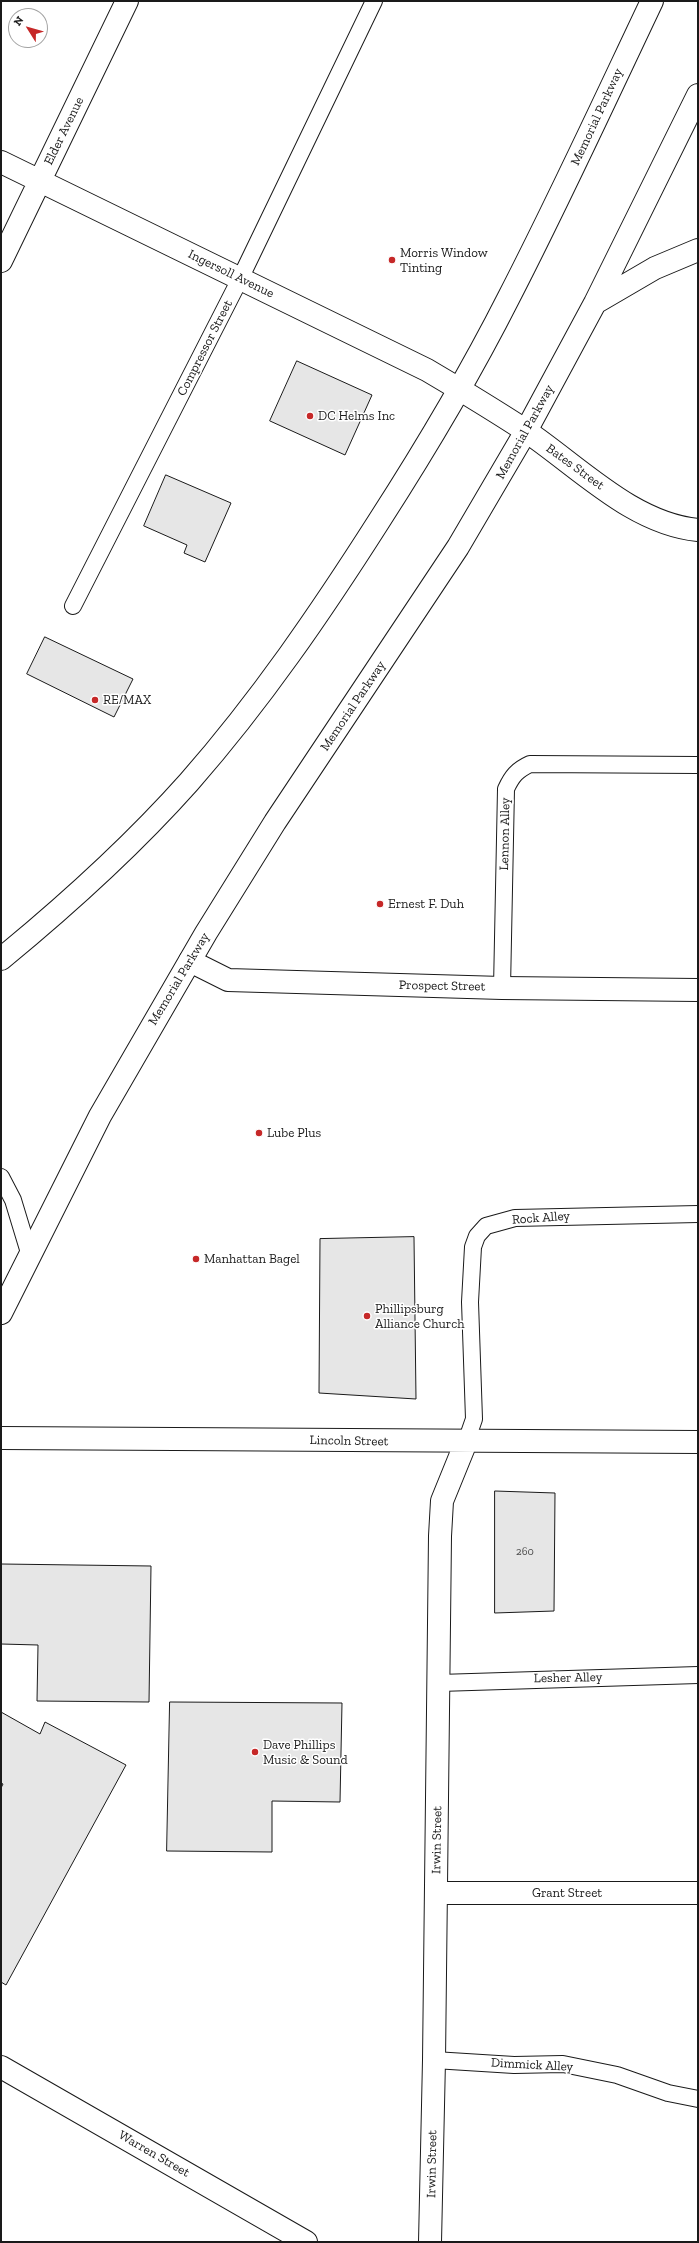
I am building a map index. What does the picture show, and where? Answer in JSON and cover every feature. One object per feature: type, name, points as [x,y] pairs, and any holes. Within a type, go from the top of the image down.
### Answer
[{"type":"main road","name":"Elder Avenue","points":[[1,261],[127,1]]},
{"type":"main road","name":"Memorial Parkway","points":[[1,959],[58,912],[98,875],[183,789],[235,728],[308,630],[396,494],[460,389],[515,285],[652,1]]},
{"type":"main road","name":"Memorial Parkway","points":[[1,1313],[100,1116],[190,961],[275,822],[458,547],[526,431],[595,303],[698,95]]},
{"type":"main road","name":"Ingersoll Avenue","points":[[1,162],[427,370],[460,389]]},
{"type":"main road","points":[[595,303],[655,268],[698,250]]},
{"type":"main road","name":"Bates Street","points":[[460,389],[526,431],[633,508],[667,524],[698,530]]},
{"type":"main road","name":"Prospect Street","points":[[190,961],[228,980],[502,988],[698,990]]},
{"type":"main road","name":"Lincoln Street","points":[[1,1438],[466,1442],[698,1442]]},
{"type":"main road","name":"Irwin Street","points":[[430,2242],[437,1893],[442,1501],[466,1442]]},
{"type":"main road","name":"Grant Street","points":[[437,1893],[698,1893]]},
{"type":"main road","name":"Warren Street","points":[[1,2067],[306,2242]]},
{"type":"lane","name":"Compressor Street","points":[[73,606],[240,279],[374,1]]},
{"type":"lane","name":"Lennon Alley","points":[[502,988],[506,789],[510,779],[518,770],[530,764],[698,765]]},
{"type":"lane","points":[[1,1177],[13,1200],[30,1256]]},
{"type":"lane","name":"Rock Alley","points":[[466,1442],[474,1419],[470,1302],[472,1247],[477,1236],[486,1226],[515,1218],[698,1214]]},
{"type":"lane","name":"Lesher Alley","points":[[439,1683],[698,1676]]},
{"type":"lane","name":"Dimmick Alley","points":[[434,2060],[514,2065],[563,2064],[617,2075],[668,2093],[698,2099]]},
{"type":"building","points":[[297,361],[372,395],[345,455],[270,421]]},
{"type":"building","points":[[166,475],[231,503],[205,562],[184,553],[187,545],[144,526]]},
{"type":"building","points":[[45,637],[133,679],[114,717],[27,674]]},
{"type":"building","name":"Phillipsburg Alliance Church","points":[[414,1237],[416,1399],[319,1393],[320,1239]]},
{"type":"building","points":[[495,1491],[555,1493],[554,1611],[495,1613]]},
{"type":"building","points":[[1,1564],[151,1566],[149,1702],[37,1701],[38,1645],[1,1644]]},
{"type":"building","name":"Dave Phillips Music & Sound","points":[[170,1702],[342,1703],[340,1802],[272,1801],[272,1852],[167,1851]]},
{"type":"building","points":[[1,1712],[40,1734],[45,1722],[126,1765],[6,1985],[1,1982],[1,1788],[3,1784],[1,1783]]},
{"type":"place","name":"Morris Window Tinting","points":[[392,260]]},
{"type":"place","name":"DC Helms Inc","points":[[310,416]]},
{"type":"place","name":"RE/MAX","points":[[95,700]]},
{"type":"place","name":"Ernest F. Duh","points":[[380,904]]},
{"type":"place","name":"Lube Plus","points":[[259,1133]]},
{"type":"place","name":"Manhattan Bagel","points":[[196,1259]]},
{"type":"place","name":"Phillipsburg Alliance Church","points":[[367,1316]]},
{"type":"place","name":"Dave Phillips Music & Sound","points":[[255,1752]]}]
